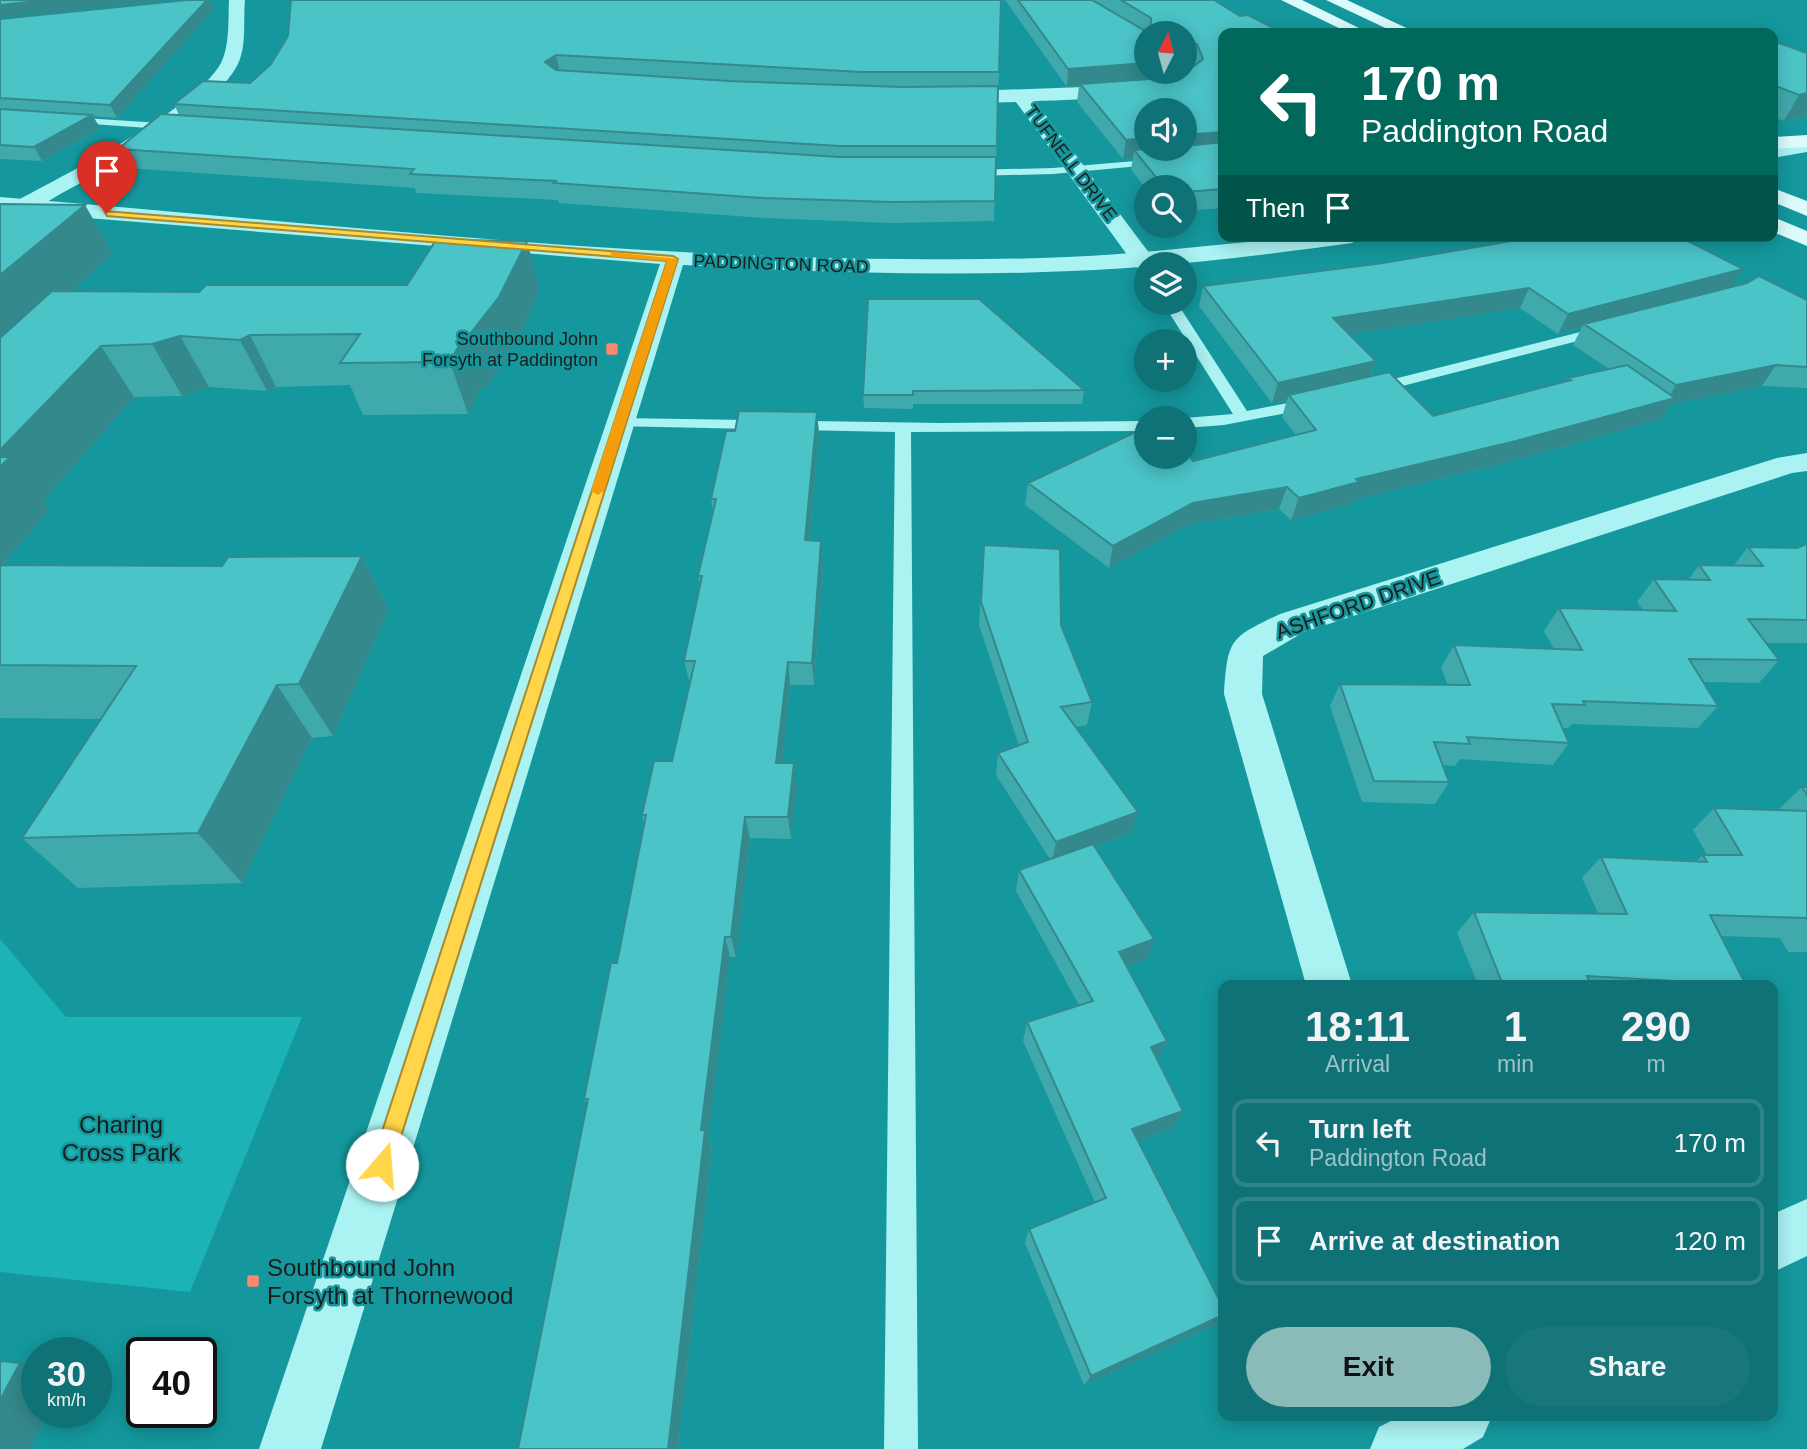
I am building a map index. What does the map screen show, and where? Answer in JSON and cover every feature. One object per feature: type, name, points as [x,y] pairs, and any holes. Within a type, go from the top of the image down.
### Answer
[{"type":"main road","points":[[1289,0],[1350,28]]},
{"type":"main road","points":[[1334,0],[1398,28]]},
{"type":"main road","points":[[1778,143],[1807,143]]},
{"type":"main road","points":[[1778,196],[1807,209]]},
{"type":"main road","points":[[1778,225],[1807,239]]},
{"type":"street","points":[[0,219],[11,205],[158,126],[200,99],[225,71],[231,60],[230,0]]},
{"type":"street","name":"TUFNELL DRIVE","points":[[927,98],[1022,97],[1168,84]]},
{"type":"street","name":"TUFNELL DRIVE","points":[[1022,97],[1136,252]]},
{"type":"street","points":[[1778,151],[1807,143]]},
{"type":"street","name":"PADDINGTON ROAD","points":[[11,205],[673,259],[933,269],[1134,264]]},
{"type":"street","name":"PADDINGTON ROAD","points":[[1197,257],[1308,242]]},
{"type":"street","points":[[290,1449],[673,259]]},
{"type":"street","name":"ASHFORD DRIVE","points":[[1328,980],[1243,694],[1245,651],[1263,637],[1292,623],[1788,464],[1807,462]]},
{"type":"street","points":[[1778,1241],[1807,1226]]},
{"type":"street","points":[[1401,1449],[1449,1421]]},
{"type":"lane","points":[[53,119],[189,128]]},
{"type":"lane","points":[[963,173],[1076,169],[1162,161]]},
{"type":"lane","points":[[1178,315],[1243,417]]},
{"type":"lane","points":[[1350,394],[1620,326]]},
{"type":"lane","points":[[1197,422],[1243,417],[1323,401]]},
{"type":"lane","points":[[619,423],[903,427],[1134,426]]},
{"type":"lane","points":[[901,1449],[903,427]]},
{"type":"green space","name":"Charing Cross Park","points":[[0,939],[66,1017],[302,1017],[190,1292],[0,1272]]},
{"type":"building","points":[[0,0],[47,0],[0,5]]},
{"type":"building","points":[[207,0],[110,105],[0,98],[0,19]]},
{"type":"building","points":[[291,0],[1001,0],[999,72],[861,72],[556,55],[545,62],[556,70],[729,81],[902,87],[998,86],[997,146],[839,146],[174,104],[203,81],[250,83],[271,64],[288,36]]},
{"type":"building","points":[[1018,0],[1092,0],[1134,24],[1134,64],[1068,69]]},
{"type":"building","points":[[1121,0],[1214,0],[1240,16],[1248,15],[1273,28],[1218,28],[1218,132],[1197,134],[1197,98],[1134,98],[1134,139],[1126,140],[1080,84],[1134,80],[1134,84],[1197,84],[1197,64],[1203,59],[1197,44],[1197,21],[1151,21],[1151,18]]},
{"type":"building","points":[[1778,43],[1807,53],[1807,93],[1799,95],[1778,87]]},
{"type":"building","points":[[0,109],[92,115],[34,147],[0,145]]},
{"type":"building","points":[[161,114],[839,157],[996,157],[995,201],[891,202],[762,198],[554,183],[556,181],[410,174],[414,169],[118,149]]},
{"type":"building","points":[[1218,143],[1218,189],[1197,191],[1197,175],[1154,175],[1143,161],[1197,161],[1197,145]]},
{"type":"building","points":[[0,204],[85,205],[0,275]]},
{"type":"building","points":[[436,240],[527,241],[499,297],[469,335],[463,338],[450,362],[340,363],[360,334],[250,335],[240,340],[180,336],[152,344],[101,346],[0,450],[0,338],[52,291],[199,292],[206,285],[407,285]]},
{"type":"building","points":[[1506,242],[1690,242],[1743,269],[1568,314],[1529,288],[1333,318],[1376,361],[1278,383],[1203,286],[1383,263]]},
{"type":"building","points":[[1759,276],[1807,300],[1807,367],[1776,365],[1676,385],[1584,324],[1747,283]]},
{"type":"building","points":[[868,299],[979,299],[1084,390],[913,391],[913,395],[863,395]]},
{"type":"building","points":[[1627,365],[1675,398],[1516,441],[1356,479],[1359,482],[1299,498],[1287,487],[1193,503],[1113,546],[1028,483],[1134,433],[1134,469],[1197,469],[1197,460],[1316,430],[1289,395],[1389,372],[1433,416],[1571,380],[1568,378]]},
{"type":"building","points":[[739,411],[817,412],[805,540],[821,541],[812,663],[788,662],[776,763],[794,763],[788,817],[745,817],[731,937],[725,937],[701,1130],[705,1130],[668,1449],[518,1449],[588,1099],[584,1099],[611,963],[617,963],[646,815],[642,815],[654,761],[672,761],[695,661],[684,661],[702,576],[698,576],[716,499],[711,499],[726,431],[735,431]]},
{"type":"building","points":[[0,457],[10,457],[0,467]]},
{"type":"building","points":[[1807,544],[1807,620],[1748,619],[1779,660],[1689,659],[1718,706],[1583,701],[1585,705],[1552,704],[1569,743],[1467,737],[1470,744],[1434,742],[1449,782],[1374,781],[1340,684],[1470,685],[1454,645],[1582,650],[1559,608],[1676,611],[1654,579],[1710,580],[1699,565],[1763,566],[1748,547],[1797,548]]},
{"type":"building","points":[[984,545],[1060,549],[1061,625],[1092,702],[1061,707],[1138,812],[1056,842],[998,753],[1028,742],[981,602]]},
{"type":"building","points":[[362,556],[299,684],[277,685],[198,833],[22,838],[136,666],[0,665],[0,565],[222,566],[228,557]]},
{"type":"building","points":[[1714,808],[1807,811],[1807,920],[1710,915],[1743,980],[1658,980],[1587,976],[1589,980],[1501,980],[1474,912],[1627,914],[1601,857],[1707,862],[1703,855],[1742,855]]},
{"type":"building","points":[[1093,844],[1154,939],[1119,952],[1167,1041],[1151,1047],[1183,1111],[1132,1129],[1218,1297],[1218,1317],[1091,1376],[1029,1229],[1106,1198],[1027,1022],[1093,1001],[1019,870]]},
{"type":"building","points":[[0,1361],[20,1363],[0,1400]]},
{"type":"slow traffic","points":[[598,491],[673,259],[613,255]]},
{"type":"place","name":"Southbound John Forsyth at Paddington","points":[[612,349]]},
{"type":"place","name":"Southbound John Forsyth at Thornewood","points":[[253,1281]]},
{"type":"route","points":[[107,213],[673,259],[382,1165]]}]
